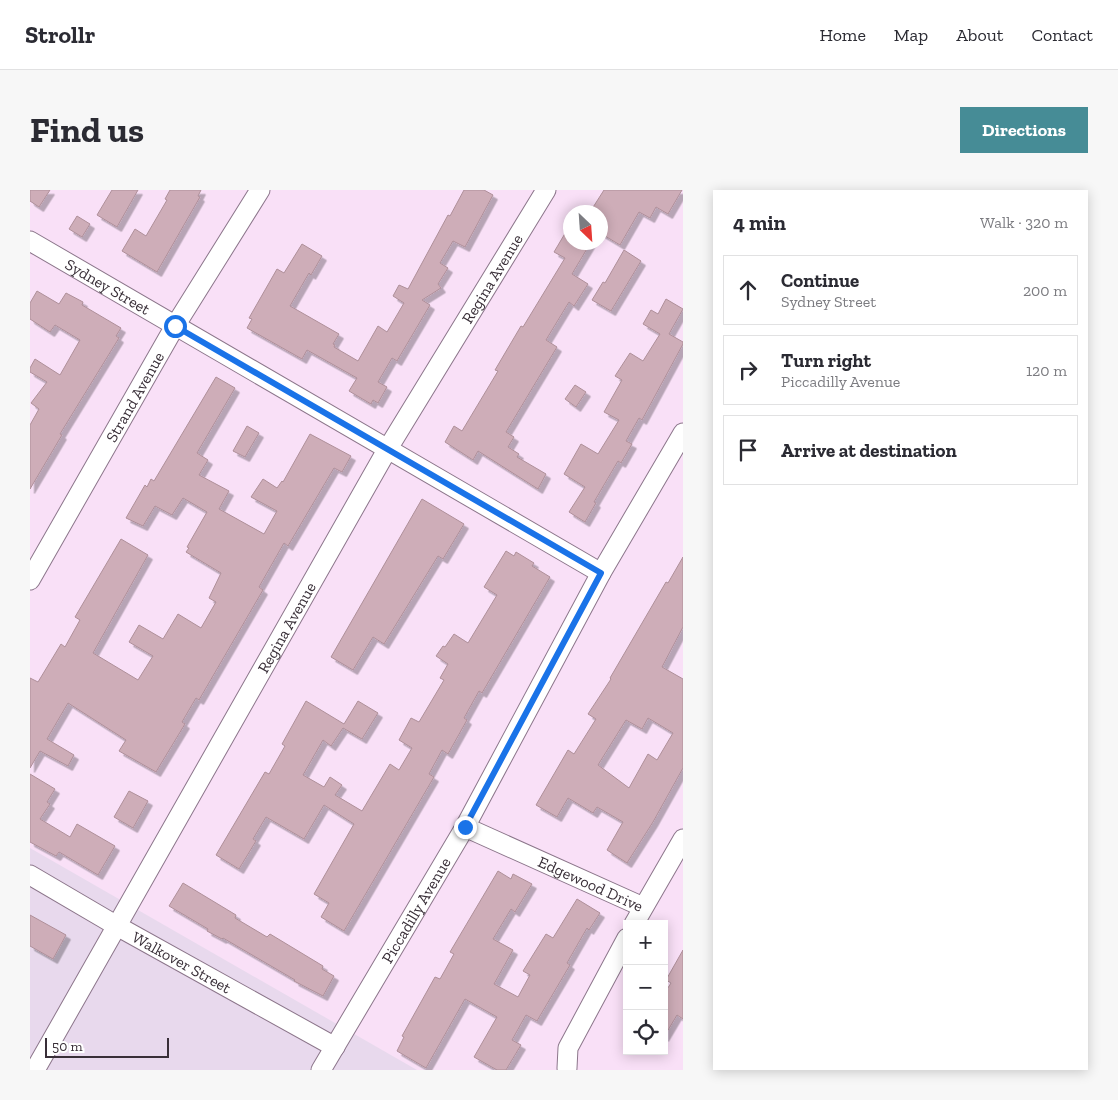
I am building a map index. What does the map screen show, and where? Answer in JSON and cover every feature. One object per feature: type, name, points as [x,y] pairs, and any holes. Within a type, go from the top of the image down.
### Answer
[{"type":"street","name":"Strand Avenue","points":[[30,580],[175,326],[260,190]]},
{"type":"street","name":"Regina Avenue","points":[[35,1070],[387,450],[546,190]]},
{"type":"street","name":"Sydney Street","points":[[30,241],[601,573]]},
{"type":"street","name":"Piccadilly Avenue","points":[[321,1070],[465,827],[601,573],[683,433]]},
{"type":"street","name":"Edgewood Drive","points":[[465,827],[643,907],[683,839]]},
{"type":"street","name":"Walkover Street","points":[[30,875],[335,1047]]},
{"type":"street","points":[[636,920],[643,907]]},
{"type":"street","points":[[567,1068],[568,1048],[623,945]]},
{"type":"shaded area","points":[[30,848],[417,1070],[30,1070]]},
{"type":"building","points":[[30,190],[50,190],[39,207],[30,201]]},
{"type":"building","points":[[112,190],[138,190],[117,227],[97,215]]},
{"type":"building","points":[[170,190],[201,190],[198,196],[200,197],[157,272],[122,251],[135,229],[146,236],[167,200],[165,199]]},
{"type":"building","points":[[464,190],[484,190],[493,195],[465,247],[453,241],[440,263],[448,268],[438,284],[441,288],[422,300],[430,305],[397,361],[392,358],[378,382],[387,387],[378,403],[373,400],[371,404],[349,391],[357,378],[307,350],[302,359],[247,328],[252,319],[249,318],[277,269],[284,273],[302,244],[322,256],[311,275],[309,273],[290,306],[339,334],[333,344],[335,345],[334,347],[358,361],[378,326],[387,332],[404,303],[393,296],[399,285],[408,289],[448,215],[450,216]]},
{"type":"building","points":[[604,190],[682,190],[668,214],[656,207],[650,218],[639,212],[620,245],[608,238],[608,205],[594,205]]},
{"type":"building","points":[[77,216],[90,224],[82,237],[69,229]]},
{"type":"building","points":[[563,237],[563,250],[586,250],[572,274],[588,284],[574,306],[569,302],[546,340],[557,347],[506,432],[514,437],[508,447],[519,454],[517,457],[546,474],[538,489],[478,451],[473,460],[445,442],[454,426],[462,431],[498,371],[495,370],[521,326],[523,327],[565,258],[554,252]]},
{"type":"building","points":[[624,250],[641,261],[611,311],[592,300],[603,282],[605,283]]},
{"type":"building","points":[[37,291],[59,304],[66,293],[83,302],[82,305],[121,328],[116,336],[119,338],[60,434],[62,435],[30,489],[30,425],[39,409],[31,403],[47,382],[30,372],[30,368],[35,359],[60,375],[80,340],[55,325],[50,332],[30,319],[30,303]]},
{"type":"building","points":[[666,299],[683,309],[669,334],[683,342],[683,344],[642,420],[639,418],[626,441],[632,444],[621,463],[618,461],[594,502],[596,503],[585,522],[569,512],[585,487],[564,474],[581,444],[598,454],[619,420],[604,412],[622,380],[615,376],[630,353],[643,361],[660,334],[643,324],[651,310],[658,314]]},
{"type":"building","points":[[216,377],[235,388],[197,453],[208,460],[199,475],[229,491],[219,509],[264,534],[277,511],[251,497],[263,479],[277,488],[283,482],[310,434],[351,456],[342,472],[334,468],[288,546],[284,543],[259,587],[263,590],[199,700],[196,698],[182,722],[185,724],[156,772],[119,751],[126,740],[68,703],[47,739],[74,755],[68,766],[40,751],[30,768],[30,678],[38,682],[61,644],[65,647],[80,620],[75,617],[121,539],[148,555],[93,653],[138,680],[153,656],[129,642],[139,625],[163,639],[178,614],[201,628],[216,602],[209,598],[221,573],[186,552],[207,512],[183,498],[172,515],[155,506],[143,526],[126,518],[145,485],[147,487],[151,479],[154,481]]},
{"type":"building","points":[[575,385],[586,392],[576,407],[565,399]]},
{"type":"building","points":[[247,426],[259,433],[245,457],[233,451]]},
{"type":"building","points":[[422,499],[464,524],[443,559],[438,556],[384,644],[373,637],[353,670],[331,657]]},
{"type":"building","points":[[506,551],[514,556],[516,552],[534,563],[532,566],[550,577],[482,693],[479,691],[464,718],[467,720],[448,754],[442,750],[429,774],[434,777],[344,931],[321,917],[329,903],[314,894],[354,824],[324,805],[304,839],[266,817],[253,839],[256,841],[239,869],[216,855],[265,772],[269,774],[285,746],[282,744],[306,701],[344,724],[358,701],[378,713],[362,739],[343,728],[331,746],[323,740],[303,775],[324,787],[330,777],[342,785],[335,795],[362,811],[390,764],[399,770],[412,748],[399,740],[411,718],[419,722],[444,680],[440,678],[448,664],[436,656],[454,634],[468,643],[497,595],[484,587]]},
{"type":"building","points":[[683,557],[683,627],[662,667],[683,679],[683,768],[653,822],[627,863],[607,850],[623,822],[597,807],[593,813],[568,798],[557,817],[536,805],[568,750],[574,754],[596,719],[588,714],[611,679],[666,582],[668,583]],"holes":[[[648,718],[673,733],[657,760],[648,754],[629,788],[598,765],[626,720],[642,729]]]},
{"type":"building","points":[[30,774],[55,789],[47,802],[50,804],[40,819],[70,837],[77,824],[115,846],[98,875],[59,852],[56,856],[30,842]]},
{"type":"building","points":[[129,791],[148,801],[133,828],[114,817]]},
{"type":"building","points":[[498,871],[511,879],[513,874],[532,884],[515,912],[511,909],[493,939],[513,950],[494,984],[518,997],[530,975],[523,971],[546,934],[553,938],[577,899],[600,913],[589,930],[587,928],[567,963],[570,965],[537,1021],[526,1015],[512,1040],[521,1045],[506,1070],[497,1070],[474,1057],[497,1017],[465,999],[426,1068],[397,1051],[404,1037],[402,1036],[435,977],[440,979],[454,954],[450,952]]},
{"type":"building","points":[[183,883],[236,915],[235,918],[267,937],[270,934],[323,966],[322,969],[334,976],[323,996],[294,981],[223,938],[207,931],[208,929],[169,906]]},
{"type":"building","points":[[30,915],[66,935],[53,959],[30,946]]},
{"type":"building","points":[[683,950],[683,1019],[677,1015],[668,1030],[668,988],[671,983],[668,981],[668,976]]},
{"type":"route","points":[[175,326],[601,573],[465,827]]}]
